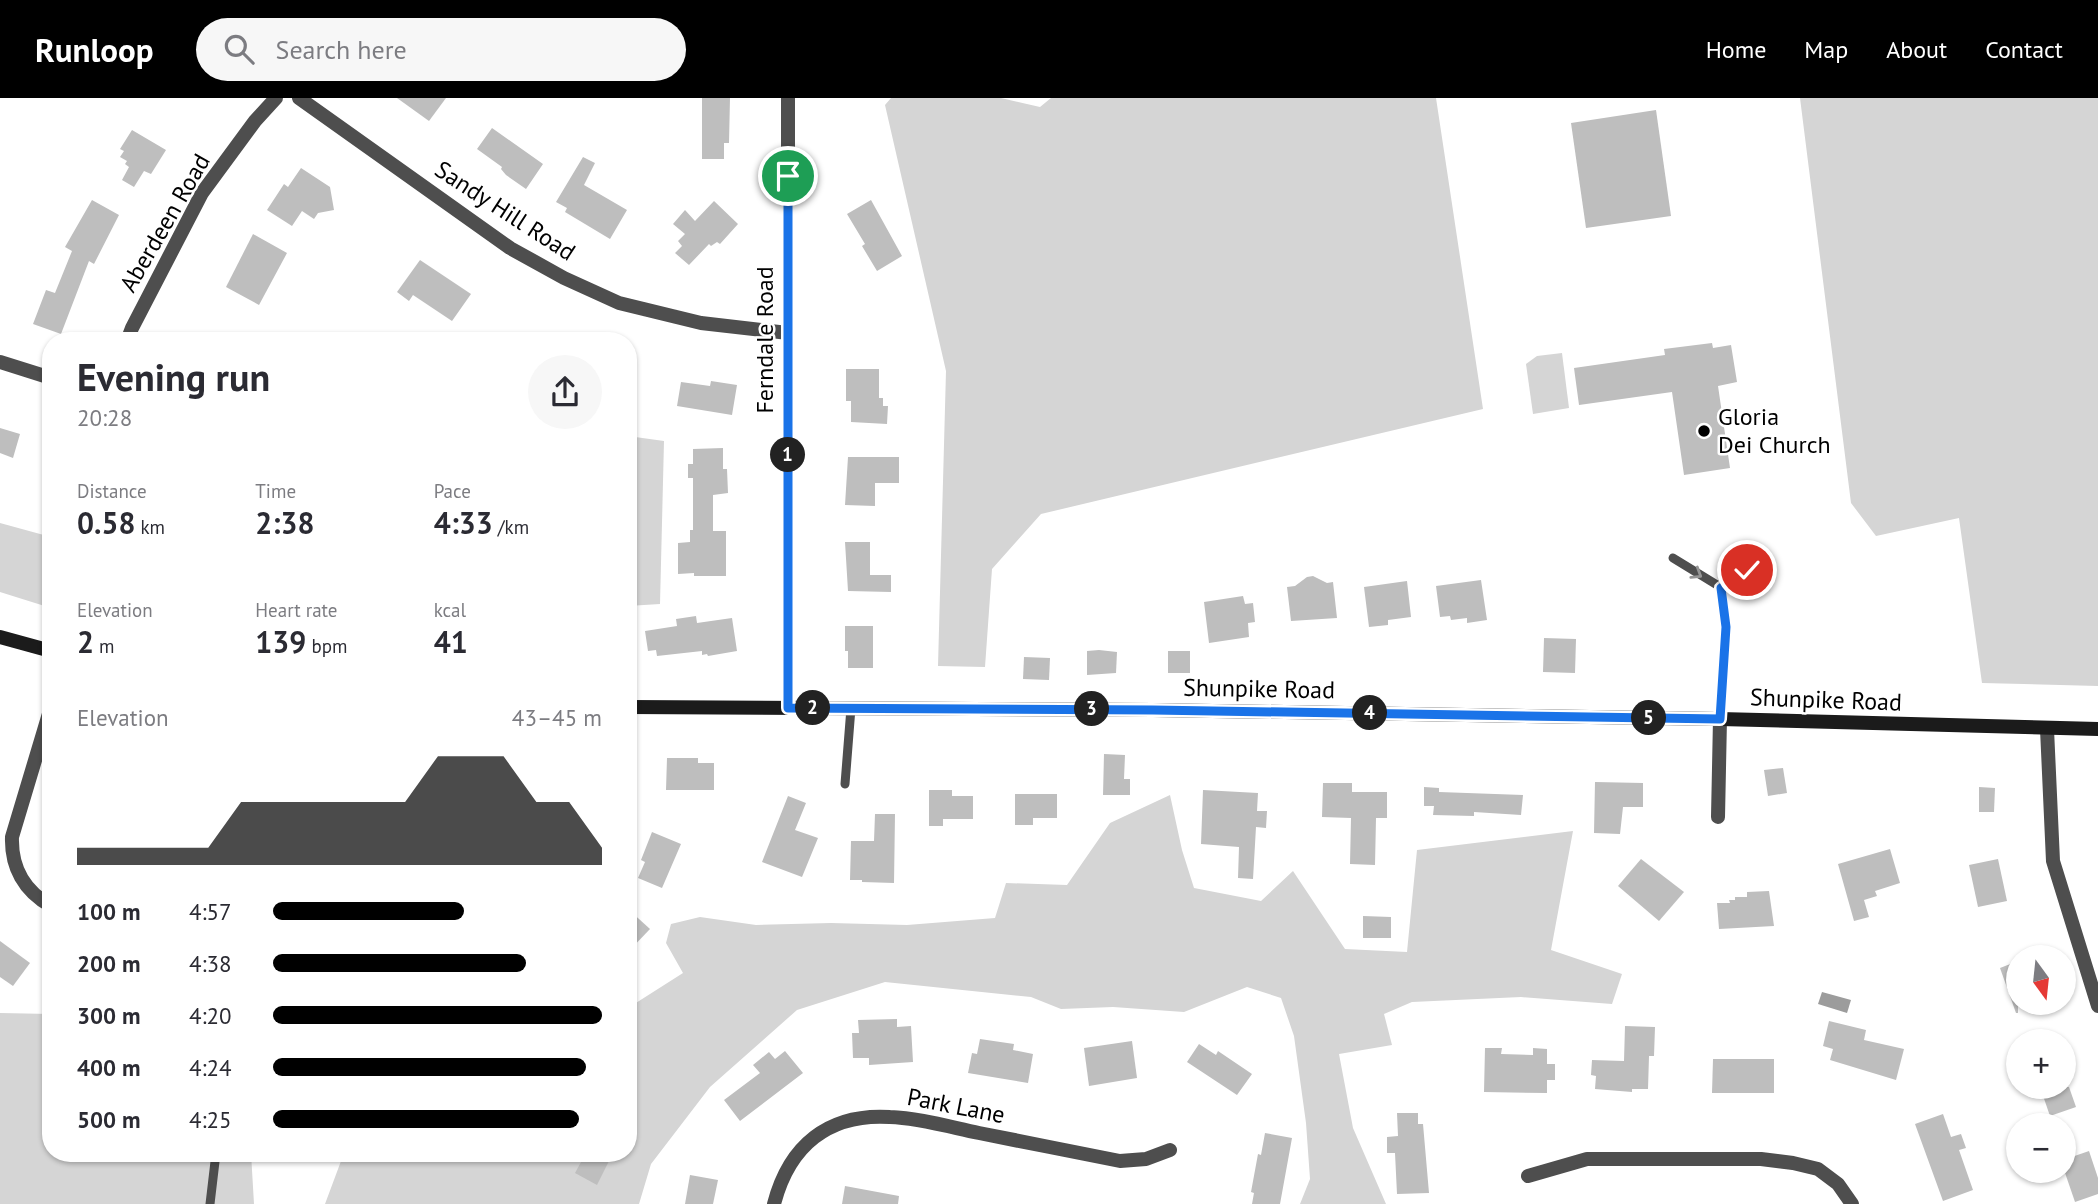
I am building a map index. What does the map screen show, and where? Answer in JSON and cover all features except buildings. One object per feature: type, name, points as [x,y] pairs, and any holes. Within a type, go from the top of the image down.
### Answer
[{"type":"main road","points":[[0,636],[42,648]]},
{"type":"main road","name":"Shunpike Road","points":[[637,707],[1140,709],[1720,719],[2098,729]]},
{"type":"street","name":"Aberdeen Road","points":[[132,332],[202,193],[255,121],[276,98]]},
{"type":"street","name":"Sandy Hill Road","points":[[299,98],[510,248],[564,278],[620,303],[701,323],[788,333]]},
{"type":"street","name":"Ferndale Road","points":[[788,98],[788,708]]},
{"type":"street","points":[[0,362],[42,375]]},
{"type":"street","points":[[1718,817],[1720,719]]},
{"type":"street","points":[[2046,729],[2053,861],[2098,1006]]},
{"type":"street","points":[[42,737],[12,837],[12,850],[14,862],[25,885],[42,899]]},
{"type":"street","name":"Park Lane","points":[[774,1204],[790,1162],[807,1142],[828,1128],[864,1117],[905,1119],[1120,1161],[1146,1159],[1170,1150]]},
{"type":"street","points":[[1528,1176],[1587,1158],[1760,1159],[1818,1169],[1838,1184],[1852,1204]]},
{"type":"lane","points":[[1673,558],[1721,588]]},
{"type":"lane","points":[[1721,588],[1747,570]]},
{"type":"lane","points":[[1720,719],[1726,627],[1721,588]]},
{"type":"lane","points":[[845,784],[851,708]]},
{"type":"lane","points":[[210,1204],[215,1162]]},
{"type":"shaded area","points":[[891,98],[1001,98],[1040,107],[1051,98],[1436,98],[1483,409],[1041,514],[992,569],[985,667],[938,666],[946,371],[885,105]]},
{"type":"shaded area","points":[[1800,98],[2098,98],[2098,686],[1982,683],[1959,518],[1876,536],[1851,503]]},
{"type":"shaded area","points":[[1562,353],[1569,408],[1533,414],[1526,364],[1537,356]]},
{"type":"shaded area","points":[[637,437],[664,441],[660,604],[637,605]]},
{"type":"shaded area","points":[[0,523],[42,535],[42,605],[0,592]]},
{"type":"shaded area","points":[[1170,795],[1182,850],[1194,888],[1261,901],[1293,871],[1345,949],[1407,952],[1417,850],[1573,831],[1551,950],[1622,974],[1612,1004],[1521,997],[1412,1002],[1384,1014],[1392,1045],[1339,1054],[1353,1128],[1386,1204],[1300,1204],[1310,1179],[1306,1123],[1294,1036],[1281,998],[1247,987],[1184,1012],[1113,1007],[1061,1009],[1031,997],[885,982],[797,1010],[710,1087],[651,1164],[639,1204],[325,1204],[341,1162],[637,1162],[637,1002],[683,973],[666,943],[671,924],[700,917],[756,925],[907,925],[995,918],[1006,883],[1067,885],[1110,823]]},
{"type":"shaded area","points":[[1822,992],[1851,1000],[1847,1013],[1818,1004]]},
{"type":"shaded area","points":[[0,1013],[42,1014],[42,1162],[252,1162],[254,1204],[0,1204]]},
{"type":"place","name":"Gloria Dei Church","points":[[1704,431]]},
{"type":"route","points":[[788,176],[788,708],[1013,708],[1720,719],[1726,627],[1721,588],[1747,570]]}]
